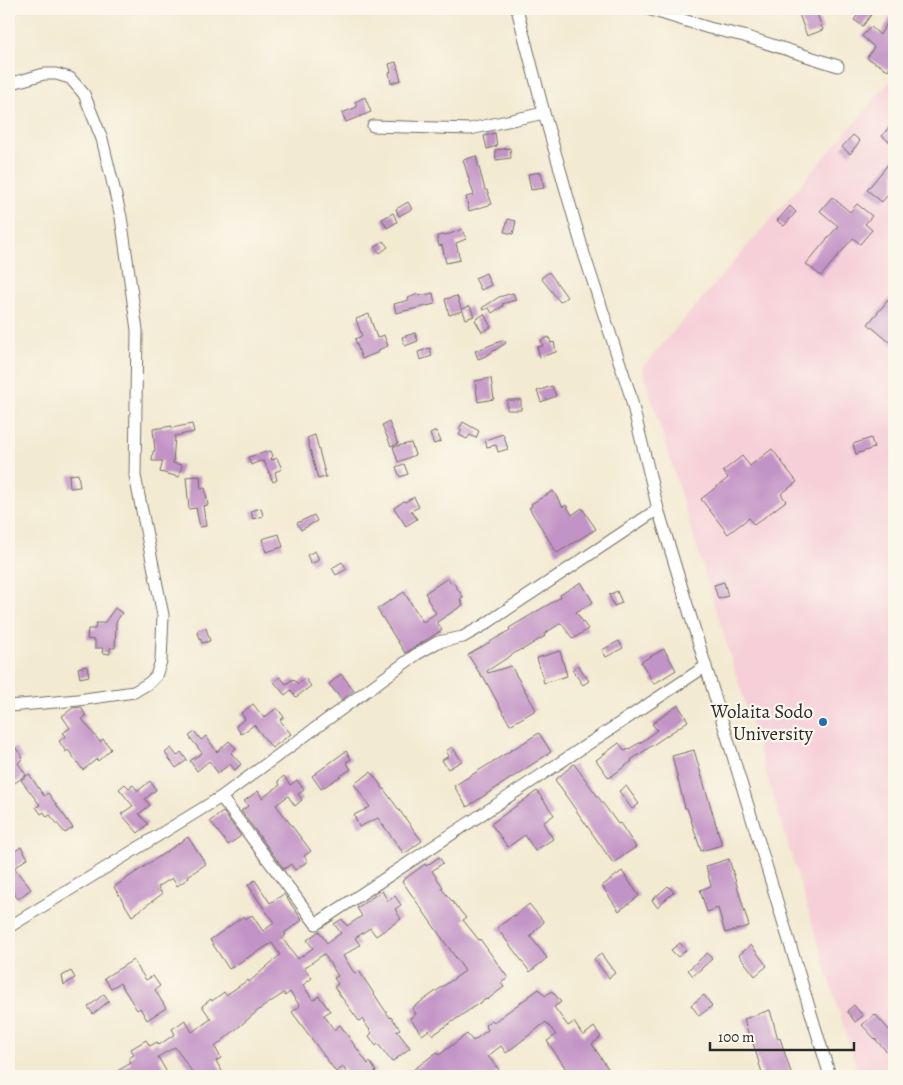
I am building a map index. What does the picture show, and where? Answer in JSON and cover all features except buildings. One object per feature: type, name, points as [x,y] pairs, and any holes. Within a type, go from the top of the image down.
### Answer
[{"type":"street","points":[[517,9],[584,254],[630,394],[658,509],[830,1076]]},
{"type":"street","points":[[648,9],[709,28],[744,36],[838,66]]},
{"type":"street","points":[[9,84],[44,74],[56,74],[70,78],[84,94],[102,139],[121,217],[137,330],[135,476],[163,615],[161,661],[156,676],[149,683],[134,692],[78,700],[9,706]]},
{"type":"street","points":[[373,126],[470,129],[544,113]]},
{"type":"street","points":[[9,927],[221,797],[418,654],[438,642],[462,637],[484,625],[658,509]]},
{"type":"street","points":[[221,797],[316,924],[706,666]]},
{"type":"shaded area","name":"Wolaita Sodo University","points":[[894,77],[894,1076],[859,1076],[642,368]]},
{"type":"place","name":"Wolaita Sodo University","points":[[823,722]]}]
